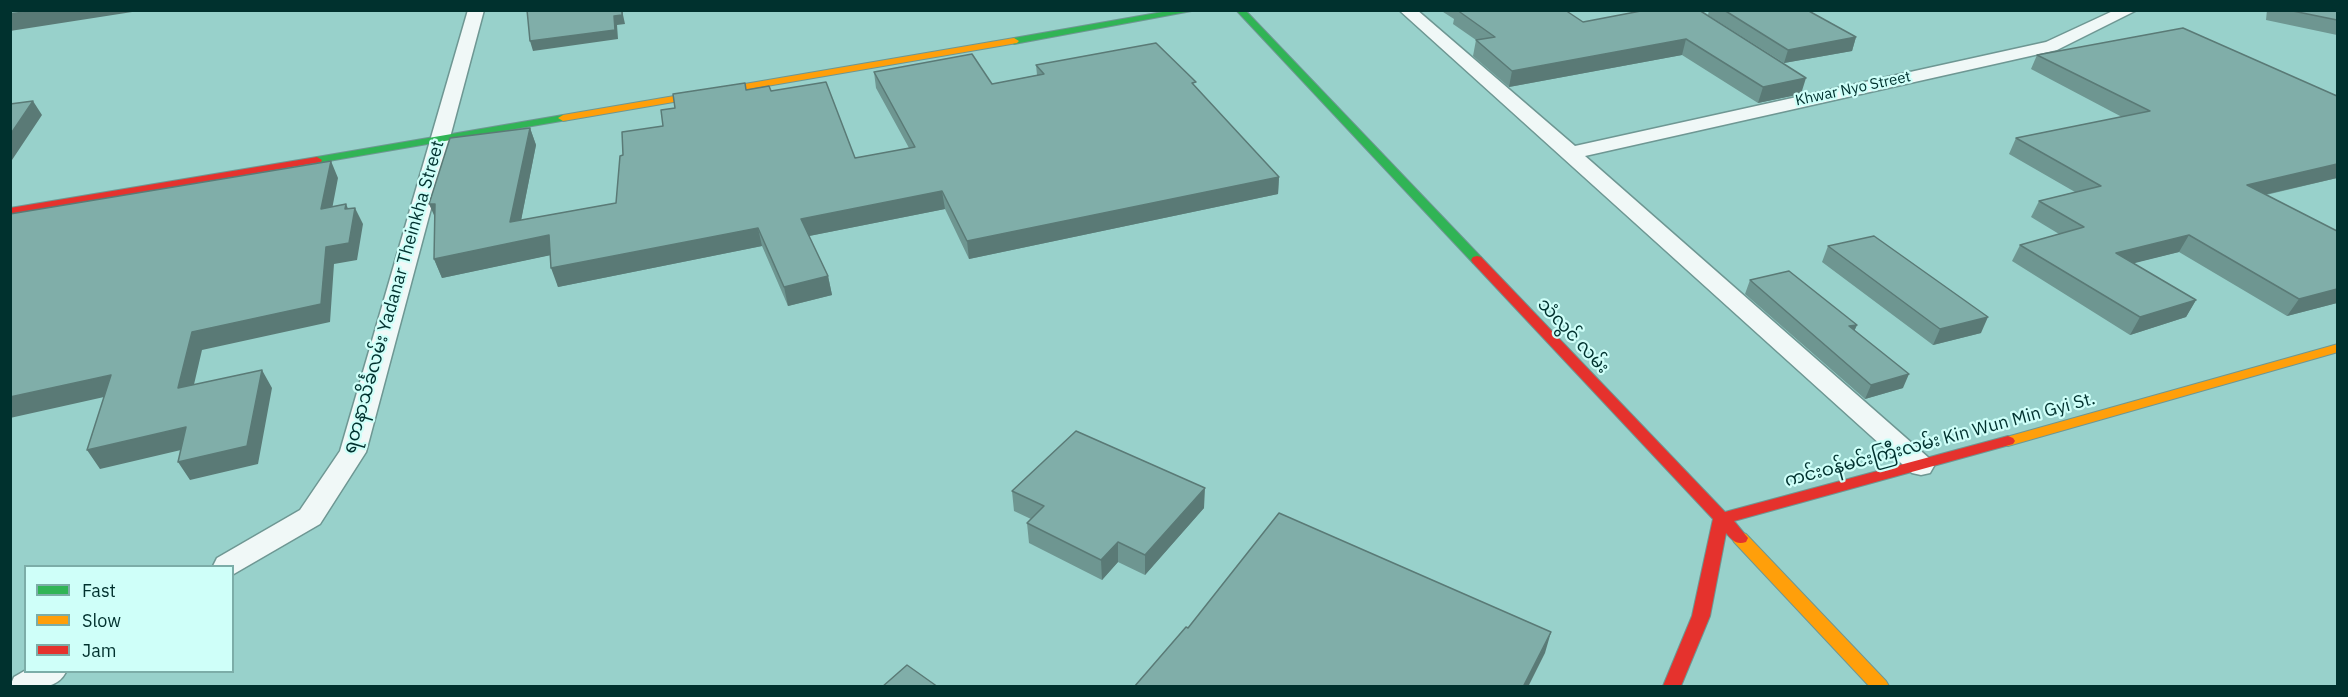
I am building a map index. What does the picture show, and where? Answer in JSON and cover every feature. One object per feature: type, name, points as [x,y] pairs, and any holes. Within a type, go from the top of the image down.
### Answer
[{"type":"street","name":"ရတနာသိင်္ခလမ်း Yadanar Theinkha Street","points":[[230,565],[310,517],[353,452],[476,10]]},
{"type":"street","points":[[10,212],[1193,10]]},
{"type":"street","name":"သံလွင် လမ်း","points":[[1240,10],[1880,687]]},
{"type":"street","points":[[1407,10],[1571,153],[1921,466]]},
{"type":"street","name":"Khwar Nyo Street","points":[[1571,153],[2051,46],[2129,10]]},
{"type":"street","points":[[1800,83],[1821,96]]},
{"type":"street","name":"ကင်းဝန်မင်းကြီးလမ်း Kin Wun Min Gyi St.","points":[[1721,519],[1921,466],[2337,348]]},
{"type":"street","points":[[1672,687],[1701,616],[1721,519]]},
{"type":"street","points":[[25,687],[48,673]]},
{"type":"building","points":[[10,10],[37,10],[10,14]]},
{"type":"building","points":[[527,10],[622,10],[622,15],[614,16],[615,30],[530,41]]},
{"type":"building","points":[[1457,10],[1565,10],[1583,22],[1646,10],[1699,10],[1806,78],[1763,87],[1686,39],[1512,71],[1476,40],[1495,37]]},
{"type":"building","points":[[1724,10],[1807,10],[1856,37],[1788,50]]},
{"type":"building","points":[[2288,10],[2337,10],[2337,20]]},
{"type":"building","points":[[2183,28],[2337,96],[2337,164],[2247,185],[2337,231],[2337,289],[2299,299],[2189,235],[2116,253],[2196,300],[2140,317],[2020,245],[2084,227],[2039,201],[2101,186],[2016,138],[2150,111],[2037,55]]},
{"type":"building","points":[[1156,43],[1196,82],[1192,83],[1279,177],[967,241],[942,191],[801,219],[828,276],[784,287],[758,228],[551,268],[549,235],[434,259],[435,204],[429,204],[450,138],[530,128],[510,222],[616,203],[620,156],[623,155],[622,132],[663,126],[661,110],[675,108],[673,94],[745,83],[746,90],[769,86],[771,91],[826,82],[855,158],[915,147],[874,72],[972,54],[992,84],[1044,74],[1036,65]]},
{"type":"building","points":[[33,101],[10,135],[10,104]]},
{"type":"building","points":[[331,161],[321,209],[346,204],[345,209],[355,208],[349,243],[326,247],[321,304],[192,332],[178,388],[262,370],[247,446],[178,462],[186,427],[87,450],[111,375],[10,397],[10,214]]},
{"type":"building","points":[[1874,236],[1988,317],[1940,329],[1828,246]]},
{"type":"building","points":[[1789,271],[1857,325],[1849,326],[1909,374],[1871,385],[1750,280]]},
{"type":"building","points":[[1076,431],[1205,488],[1145,555],[1118,542],[1101,560],[1027,523],[1044,506],[1012,491]]},
{"type":"building","points":[[1279,513],[1551,632],[1523,687],[1134,687],[1186,627],[1188,628]]},
{"type":"building","points":[[907,665],[938,687],[882,687]]},
{"type":"traffic: fast","points":[[1014,41],[1193,10]]},
{"type":"traffic: fast","points":[[1240,10],[1477,260]]},
{"type":"traffic: fast","points":[[317,160],[563,118]]},
{"type":"traffic: slow","points":[[563,118],[1014,41]]},
{"type":"traffic: slow","points":[[2008,441],[2338,348]]},
{"type":"traffic: slow","points":[[1740,538],[1880,686]]},
{"type":"traffic: jam","points":[[10,212],[317,160]]},
{"type":"traffic: jam","points":[[1477,260],[1740,538]]},
{"type":"traffic: jam","points":[[1672,686],[1701,616],[1721,519],[2008,441]]}]
